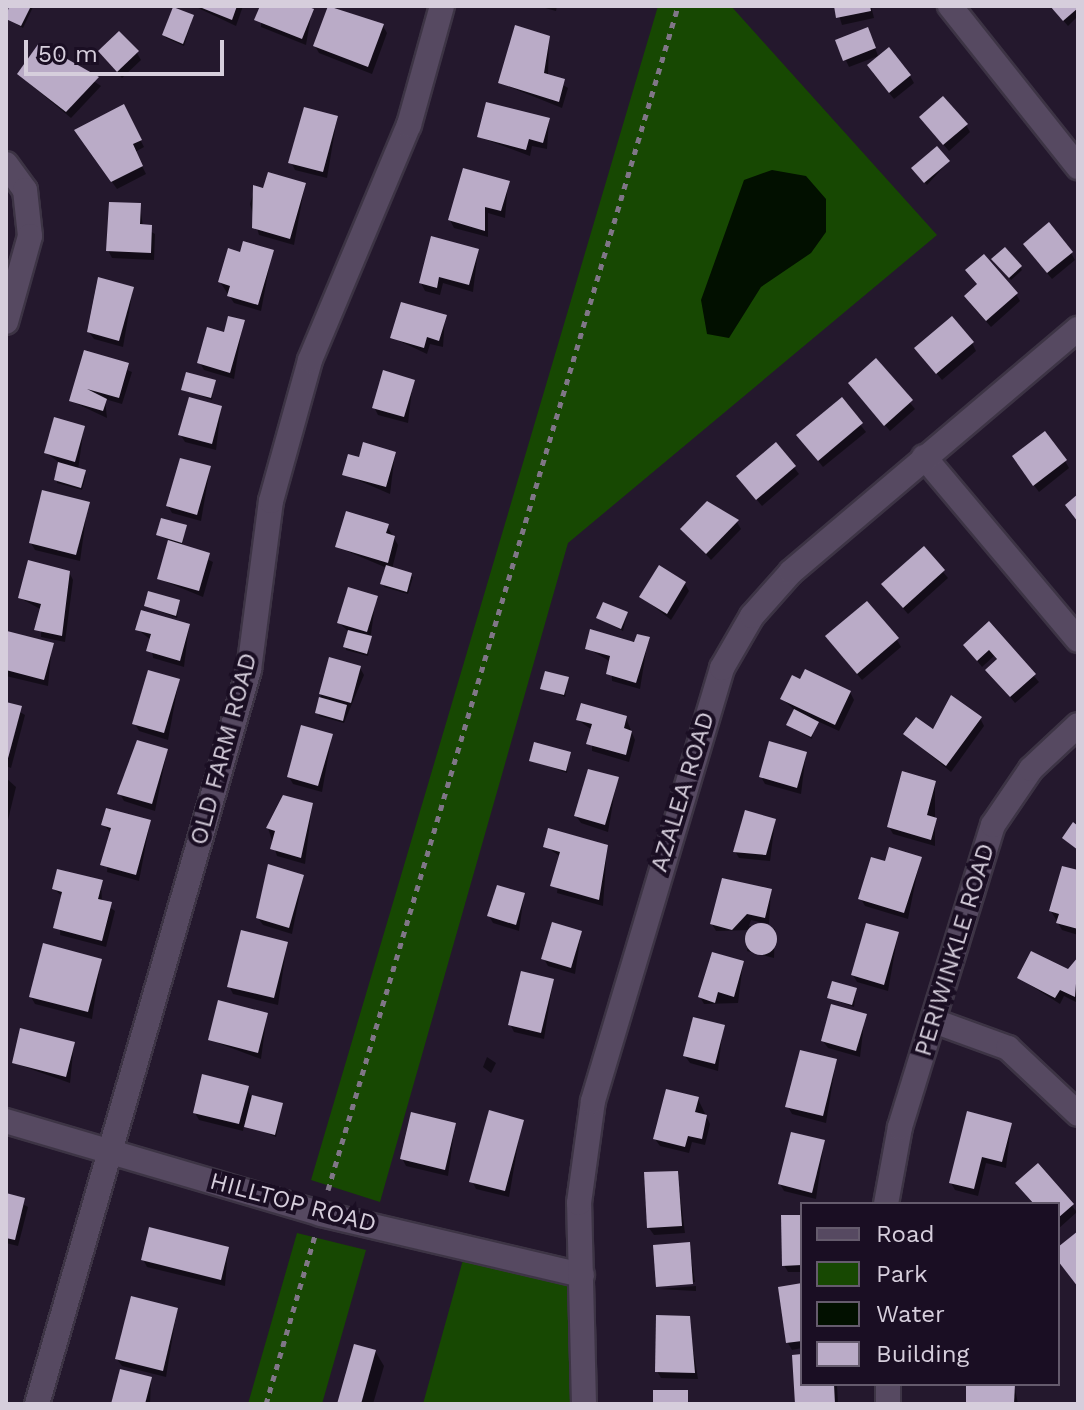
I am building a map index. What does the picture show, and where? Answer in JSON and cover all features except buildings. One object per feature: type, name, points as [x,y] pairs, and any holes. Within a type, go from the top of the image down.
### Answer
[{"type":"street","name":"OLD FARM ROAD","points":[[37,1404],[249,670],[271,501],[310,360],[409,125],[442,6]]},
{"type":"street","points":[[950,6],[1078,167]]},
{"type":"street","points":[[6,164],[25,190],[30,224],[6,322]]},
{"type":"street","name":"AZALEA ROAD","points":[[584,1404],[579,1203],[593,1101],[722,668],[752,616],[791,572],[1078,329]]},
{"type":"street","points":[[924,457],[1078,640]]},
{"type":"street","name":"PERIWINKLE ROAD","points":[[886,1202],[900,1127],[993,825],[1031,769],[1078,725]]},
{"type":"street","points":[[934,1021],[1008,1048],[1078,1114]]},
{"type":"street","name":"HILLTOP ROAD","points":[[6,1121],[321,1214],[582,1275]]},
{"type":"path","points":[[266,1404],[678,6]]},
{"type":"green space","points":[[658,6],[731,6],[937,235],[568,543],[380,1202],[311,1180]]},
{"type":"green space","points":[[297,1233],[366,1250],[322,1404],[248,1404]]},
{"type":"green space","points":[[466,1249],[582,1275],[584,1404],[423,1404]]},
{"type":"water","points":[[772,170],[806,176],[826,199],[826,232],[811,253],[761,287],[729,338],[707,334],[701,300],[744,180]]}]
